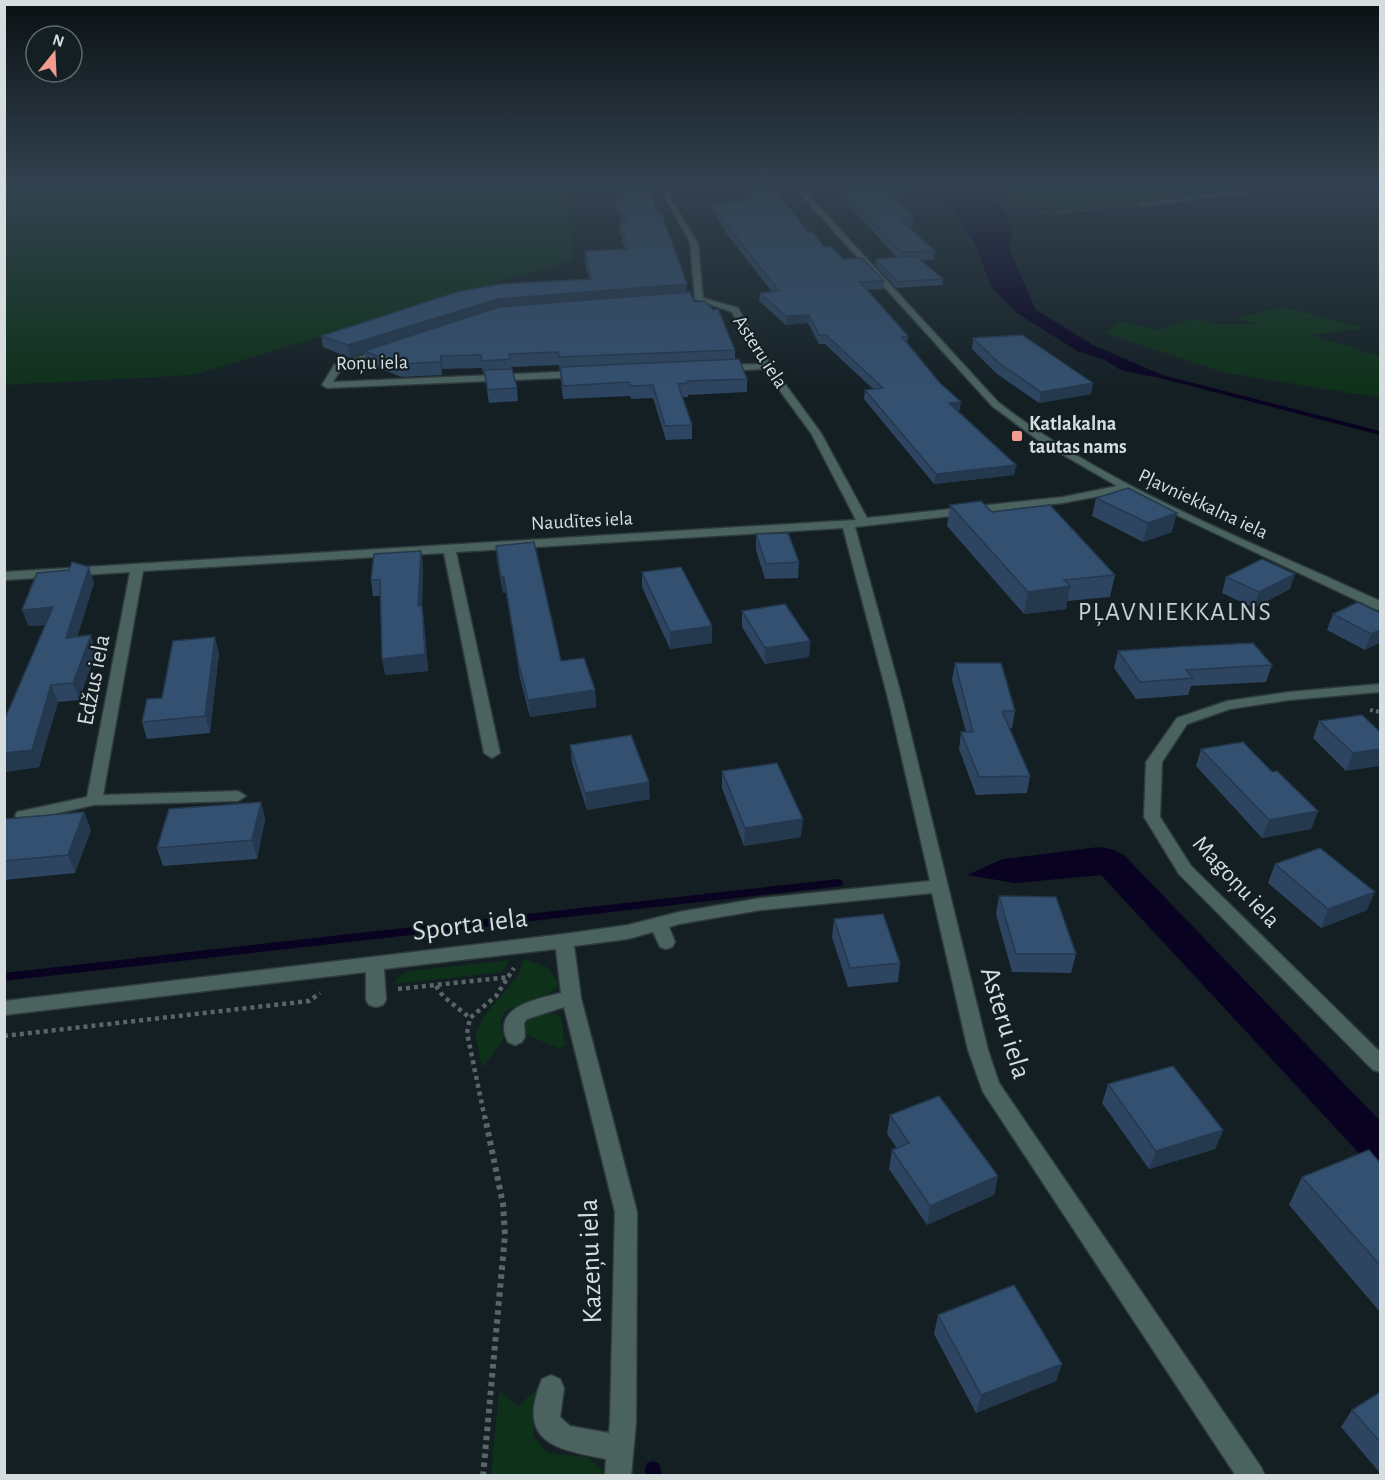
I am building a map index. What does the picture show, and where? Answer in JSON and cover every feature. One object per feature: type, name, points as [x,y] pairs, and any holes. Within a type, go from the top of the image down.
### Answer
[{"type":"street","points":[[688,300],[699,299],[695,255]]},
{"type":"street","name":"Pļavniekkalna iela","points":[[859,255],[995,404],[1047,444],[1125,488],[1380,606]]},
{"type":"street","name":"Asteru iela","points":[[699,299],[735,310],[767,366],[816,433],[855,523],[978,1050],[990,1086],[1252,1476]]},
{"type":"street","name":"Roņu iela","points":[[391,350],[337,367],[327,385],[589,373]]},
{"type":"street","points":[[708,368],[767,366]]},
{"type":"street","name":"Naudītes iela","points":[[4,576],[855,523],[1063,500],[1125,488]]},
{"type":"street","points":[[449,549],[492,753]]},
{"type":"street","name":"Edžus iela","points":[[94,800],[137,568]]},
{"type":"street","name":"Magoņu iela","points":[[1380,688],[1289,696],[1227,705],[1182,721],[1154,762],[1152,817],[1185,870],[1380,1064]]},
{"type":"street","points":[[23,816],[94,800],[238,796]]},
{"type":"street","name":"Sporta iela","points":[[4,1008],[628,932],[662,933],[679,918],[761,904],[939,886]]},
{"type":"street","name":"Kazeņu iela","points":[[564,941],[572,998],[626,1212],[622,1449],[618,1476]]},
{"type":"street","points":[[375,964],[376,995]]},
{"type":"street","points":[[515,1037],[513,1027],[516,1018],[526,1011],[572,998]]},
{"type":"street","points":[[550,1388],[546,1422],[564,1438],[622,1449]]},
{"type":"path","points":[[483,1476],[505,1235],[503,1204],[467,1033],[470,1018],[483,1010],[510,977],[517,960],[515,947]]},
{"type":"path","points":[[376,995],[510,977]]},
{"type":"path","points":[[436,986],[441,997],[460,1007],[470,1018]]},
{"type":"path","points":[[4,1036],[309,1001],[328,988]]},
{"type":"green space","points":[[4,255],[572,255],[572,260],[193,375],[5,385]]},
{"type":"green space","points":[[1283,307],[1367,328],[1311,335],[1380,356],[1380,398],[1222,372],[1105,333],[1120,321],[1155,330],[1196,318],[1215,324],[1257,324],[1235,318]]},
{"type":"green space","points":[[524,959],[547,967],[559,983],[549,994],[505,1011],[500,1026],[504,1039],[482,1068],[475,1034],[485,1015],[519,974]]},
{"type":"green space","points":[[510,960],[502,972],[394,984],[408,971]]},
{"type":"green space","points":[[550,1013],[561,1016],[565,1046],[558,1048],[527,1035],[524,1027],[533,1015]]},
{"type":"green space","points":[[539,1387],[533,1436],[547,1453],[588,1457],[603,1471],[601,1476],[491,1476],[499,1390],[518,1406]]},
{"type":"shaded area","points":[[979,255],[1012,255],[1036,310],[1093,345],[1162,375],[1153,377],[1121,370],[1105,360],[1077,351],[1017,313],[992,288]]},
{"type":"shaded area","points":[[1099,847],[1124,855],[1380,1121],[1380,1176],[1101,875],[1015,883],[967,875],[1003,859]]},
{"type":"building","points":[[586,255],[677,255],[687,284],[498,299],[348,345],[321,336],[457,292],[500,284],[591,279]]},
{"type":"building","points":[[750,255],[839,255],[843,259],[862,258],[884,281],[860,282],[908,336],[902,337],[940,383],[961,402],[949,403],[1016,465],[936,474],[865,390],[883,388],[826,335],[819,335],[809,315],[786,316],[760,293],[779,291]]},
{"type":"building","points":[[916,256],[943,279],[897,282],[876,259]]},
{"type":"building","points":[[690,292],[694,302],[705,301],[713,310],[718,309],[735,350],[559,357],[558,352],[509,354],[510,359],[482,361],[481,355],[441,356],[440,362],[400,364],[364,351],[499,307]]},
{"type":"building","points":[[1022,335],[1093,383],[1041,392],[999,363],[973,338]]},
{"type":"building","points":[[739,359],[747,379],[687,381],[688,383],[678,384],[692,425],[665,426],[653,385],[630,386],[629,382],[563,386],[560,367]]},
{"type":"building","points":[[512,369],[517,388],[488,390],[484,370]]},
{"type":"building","points":[[1128,488],[1177,513],[1148,523],[1096,498]]},
{"type":"building","points":[[981,501],[992,512],[1050,505],[1115,575],[1064,580],[1070,586],[1028,592],[950,505]]},
{"type":"building","points":[[788,533],[799,562],[766,564],[756,534]]},
{"type":"building","points":[[534,542],[561,661],[584,658],[595,690],[528,700],[518,661],[504,577],[501,577],[496,546]]},
{"type":"building","points":[[421,551],[418,606],[422,606],[425,654],[382,659],[380,580],[371,580],[374,554]]},
{"type":"building","points":[[1262,559],[1295,574],[1259,592],[1226,577]]},
{"type":"building","points":[[72,562],[89,567],[66,638],[91,635],[73,683],[51,685],[32,750],[4,753],[4,721],[53,607],[22,610],[37,573],[69,570]]},
{"type":"building","points":[[681,567],[712,626],[670,632],[642,572]]},
{"type":"building","points":[[1358,602],[1380,613],[1380,630],[1371,634],[1333,614]]},
{"type":"building","points":[[785,604],[810,641],[765,648],[742,611]]},
{"type":"building","points":[[215,637],[205,716],[142,722],[147,699],[162,698],[173,641]]},
{"type":"building","points":[[1253,643],[1272,665],[1186,670],[1193,678],[1140,682],[1118,651],[1174,647]]},
{"type":"building","points":[[955,663],[1001,663],[1015,711],[1002,711],[1030,776],[979,777],[961,732],[973,732]]},
{"type":"building","points":[[1362,715],[1380,732],[1380,749],[1353,753],[1319,721]]},
{"type":"building","points":[[631,735],[649,782],[585,793],[570,745]]},
{"type":"building","points":[[1243,742],[1272,772],[1277,771],[1318,811],[1269,820],[1201,749]]},
{"type":"building","points":[[777,763],[803,819],[745,828],[722,771]]},
{"type":"building","points":[[261,802],[252,840],[157,848],[169,809]]},
{"type":"building","points":[[84,812],[68,855],[4,861],[4,819]]},
{"type":"building","points":[[1320,848],[1375,892],[1328,909],[1275,864]]},
{"type":"building","points":[[999,896],[1056,897],[1076,954],[1016,954]]},
{"type":"building","points":[[883,914],[900,963],[850,968],[834,919]]},
{"type":"building","points":[[1173,1066],[1223,1130],[1156,1151],[1108,1084]]},
{"type":"building","points":[[939,1096],[998,1176],[930,1206],[892,1150],[909,1143],[890,1115]]},
{"type":"building","points":[[1369,1150],[1380,1163],[1380,1265],[1302,1177]]},
{"type":"building","points":[[1014,1285],[1062,1364],[981,1395],[938,1315]]},
{"type":"building","points":[[1380,1392],[1380,1442],[1352,1410]]},
{"type":"waterway","points":[[1158,376],[1380,433]]},
{"type":"waterway","points":[[4,977],[838,883]]},
{"type":"waterway","points":[[653,1469],[654,1476]]},
{"type":"place","name":"Katlakalna tautas nams","points":[[1017,436]]},
{"type":"district","name":"PĻAVNIEKKALNS","points":[[1175,612]]}]
